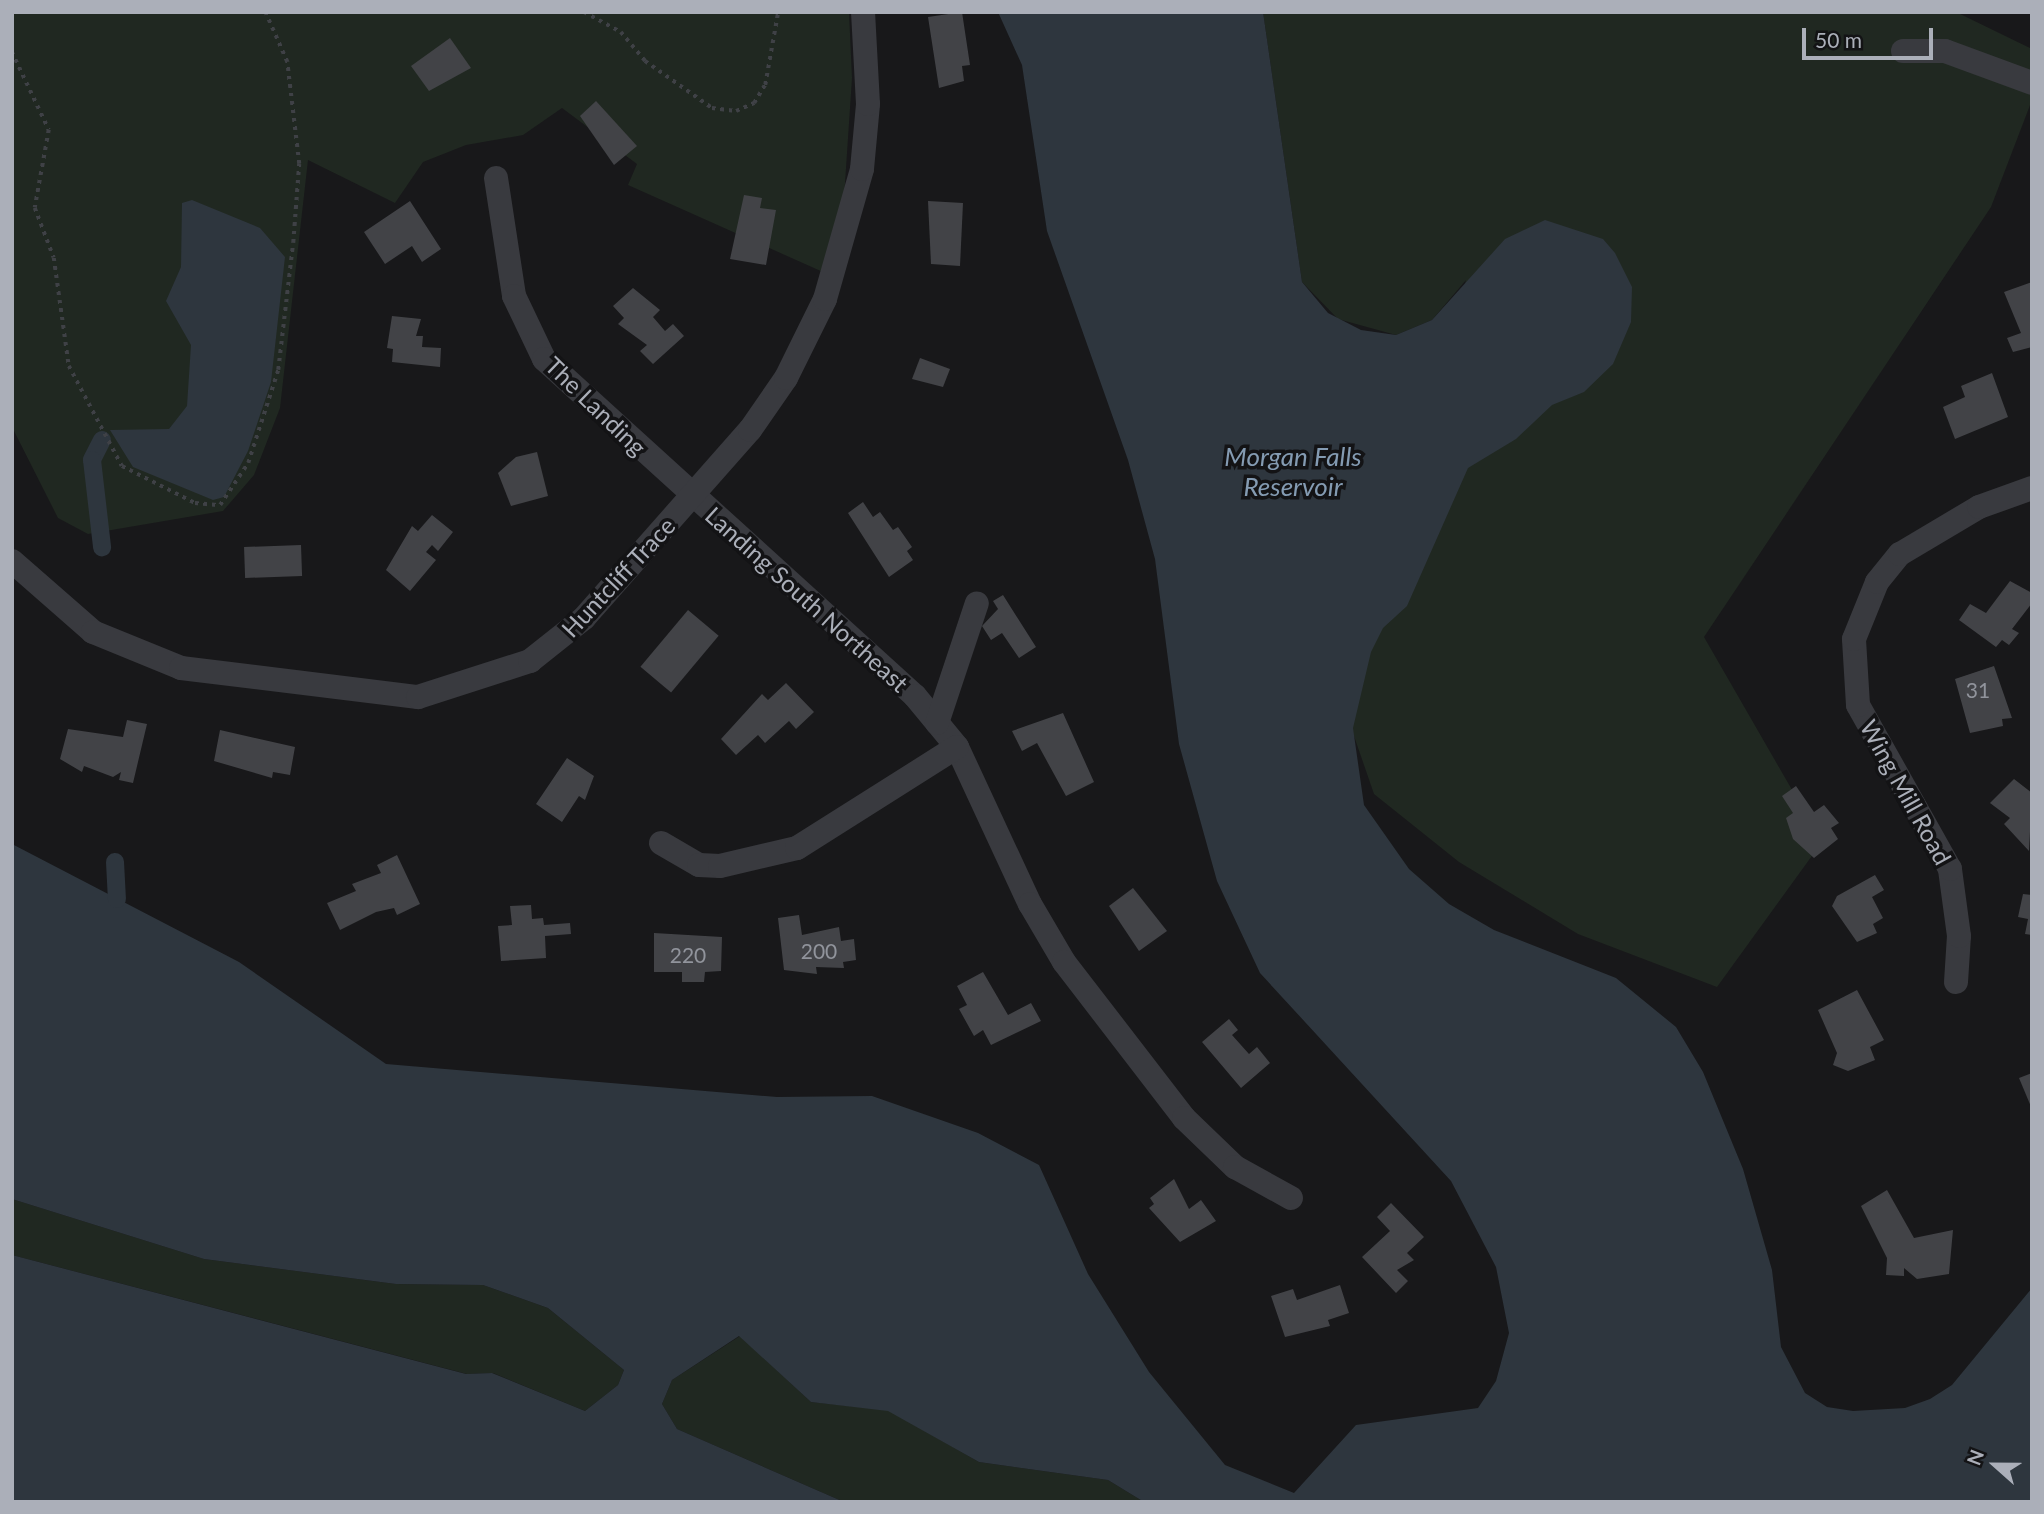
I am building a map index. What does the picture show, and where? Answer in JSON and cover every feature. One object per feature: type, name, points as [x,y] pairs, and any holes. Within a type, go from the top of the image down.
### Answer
[{"type":"street","name":"Huntcliff Trace","points":[[12,561],[59,608],[136,653],[181,668],[418,697],[500,675],[557,642],[692,496],[786,378],[847,238],[868,104],[863,12]]},
{"type":"street","points":[[1903,51],[1945,51],[2032,83]]},
{"type":"street","name":"The Landing","points":[[496,178],[514,296],[544,359],[692,496]]},
{"type":"street","name":"Wing Mill Road","points":[[1956,982],[1959,936],[1950,869],[1858,705],[1854,639],[1877,582],[1900,554],[1969,512],[2032,488]]},
{"type":"street","name":"Landing South Northeast","points":[[692,496],[882,661],[937,723],[957,747],[1030,904],[1064,962],[1184,1118],[1235,1167],[1291,1198]]},
{"type":"street","points":[[937,723],[977,603]]},
{"type":"street","points":[[661,843],[699,865],[720,866],[797,848],[957,747]]},
{"type":"path","points":[[12,52],[49,130],[35,208],[54,258],[69,366],[122,466],[195,503],[220,505],[248,463],[281,356],[299,164],[287,62],[265,12]]},
{"type":"path","points":[[584,12],[621,32],[645,61],[712,108],[736,111],[754,103],[765,85],[778,12]]},
{"type":"shaded area","points":[[12,12],[849,12],[852,78],[844,198],[823,272],[628,185],[637,164],[562,108],[523,135],[466,145],[423,162],[395,203],[308,160],[280,408],[254,475],[223,511],[88,534],[58,518],[12,427]]},
{"type":"shaded area","points":[[1263,12],[1956,12],[2032,49],[2032,100],[1991,207],[1704,637],[1822,842],[1717,987],[1578,934],[1459,862],[1374,794],[1345,710],[1466,280],[1432,320],[1396,335],[1338,319],[1302,282]]},
{"type":"shaded area","points":[[12,1199],[204,1259],[396,1284],[483,1285],[548,1308],[624,1370],[618,1385],[585,1411],[493,1373],[467,1374],[12,1255]]},
{"type":"shaded area","points":[[740,1336],[811,1402],[888,1410],[979,1462],[1108,1480],[1144,1502],[844,1502],[677,1429],[662,1404],[672,1380]]},
{"type":"water","name":"Morgan Falls Reservoir","points":[[998,12],[1263,12],[1302,282],[1328,313],[1361,330],[1396,335],[1432,320],[1505,239],[1545,220],[1603,239],[1615,253],[1632,287],[1631,322],[1613,364],[1584,392],[1552,405],[1516,439],[1468,468],[1407,606],[1383,628],[1371,652],[1353,728],[1364,805],[1409,869],[1449,904],[1494,930],[1616,978],[1676,1027],[1703,1072],[1743,1169],[1772,1270],[1781,1347],[1805,1393],[1827,1407],[1853,1411],[1905,1408],[1930,1399],[1952,1385],[2032,1288],[2032,1502],[1144,1502],[1108,1480],[979,1462],[888,1411],[811,1402],[739,1336],[672,1380],[662,1404],[677,1429],[844,1502],[12,1502],[12,1255],[466,1374],[492,1373],[585,1411],[618,1385],[624,1370],[548,1308],[483,1285],[396,1284],[204,1259],[12,1199],[12,844],[239,962],[386,1064],[777,1097],[872,1096],[978,1133],[1039,1165],[1088,1274],[1149,1372],[1225,1465],[1294,1493],[1356,1425],[1478,1408],[1496,1381],[1509,1333],[1496,1267],[1451,1181],[1260,973],[1217,881],[1179,744],[1155,559],[1128,460],[1047,231],[1022,65]]},
{"type":"water","points":[[192,200],[260,228],[285,257],[271,382],[248,451],[224,497],[213,500],[133,467],[110,430],[169,429],[187,406],[191,345],[166,301],[181,267],[182,203]]},
{"type":"building","points":[[962,12],[970,65],[962,66],[964,81],[939,88],[928,17]]},
{"type":"building","points":[[450,38],[471,68],[429,91],[411,66]]},
{"type":"building","points":[[596,101],[637,146],[614,165],[580,116]]},
{"type":"building","points":[[744,195],[762,198],[760,208],[776,210],[766,265],[730,259]]},
{"type":"building","points":[[410,201],[441,249],[422,262],[412,246],[385,264],[364,232]]},
{"type":"building","points":[[928,201],[963,203],[960,266],[931,264]]},
{"type":"building","points":[[2032,282],[2032,347],[2013,352],[2007,338],[2021,333],[2004,292]]},
{"type":"building","points":[[633,288],[660,310],[653,317],[665,331],[673,324],[684,336],[653,364],[640,351],[647,345],[618,324],[624,318],[613,306]]},
{"type":"building","points":[[392,316],[421,319],[416,336],[423,336],[422,347],[441,348],[440,367],[392,362],[393,349],[387,348]]},
{"type":"building","points":[[920,358],[950,369],[943,387],[912,379]]},
{"type":"building","points":[[1992,373],[2008,417],[1955,439],[1943,407],[1965,397],[1961,386]]},
{"type":"building","points":[[537,452],[548,496],[511,506],[498,473],[516,457]]},
{"type":"building","points":[[863,502],[873,517],[880,512],[893,530],[898,527],[912,547],[907,551],[913,560],[889,577],[848,513]]},
{"type":"building","points":[[432,515],[453,532],[438,551],[432,545],[426,552],[436,560],[410,591],[386,570],[412,526],[418,531]]},
{"type":"building","points":[[301,545],[302,576],[245,578],[244,547]]},
{"type":"building","points":[[2010,581],[2032,593],[2032,603],[2012,629],[2019,633],[2009,645],[2002,640],[1996,647],[1959,620],[1970,604],[1986,613]]},
{"type":"building","points":[[1003,595],[1036,647],[1019,658],[1002,633],[991,640],[982,626],[998,609],[993,601]]},
{"type":"building","points":[[688,610],[719,636],[671,692],[640,667]]},
{"type":"building","points":[[1994,666],[2012,718],[2002,719],[2003,726],[1970,733],[1955,679]]},
{"type":"building","points":[[786,683],[814,712],[796,729],[789,721],[765,743],[758,735],[736,755],[721,739],[762,694],[768,700]]},
{"type":"building","points":[[1063,713],[1094,782],[1066,796],[1037,743],[1022,751],[1012,731]]},
{"type":"building","points":[[127,720],[147,724],[133,783],[119,780],[121,772],[113,777],[84,766],[82,772],[60,759],[68,729],[123,737]]},
{"type":"building","points":[[220,730],[295,747],[290,775],[273,772],[272,778],[214,761]]},
{"type":"building","points":[[567,758],[594,776],[585,800],[579,796],[562,822],[536,804]]},
{"type":"building","points":[[2014,779],[2032,793],[2029,851],[2004,824],[2010,818],[1990,803]]},
{"type":"building","points":[[1796,786],[1814,812],[1824,805],[1839,823],[1831,828],[1838,839],[1814,858],[1793,839],[1786,818],[1793,813],[1782,796]]},
{"type":"building","points":[[397,855],[420,904],[397,915],[394,908],[376,912],[340,930],[327,903],[356,891],[352,884],[381,873],[377,865]]},
{"type":"building","points":[[1875,875],[1884,890],[1872,897],[1883,918],[1873,924],[1877,933],[1857,942],[1832,906],[1837,896]]},
{"type":"building","points":[[1133,888],[1167,931],[1139,951],[1109,906]]},
{"type":"building","points":[[2023,894],[2032,895],[2032,935],[2025,934],[2028,919],[2018,917]]},
{"type":"building","points":[[531,905],[532,919],[543,918],[544,925],[570,923],[571,934],[545,936],[546,958],[501,961],[498,926],[512,925],[510,906]]},
{"type":"building","points":[[799,915],[802,935],[839,927],[841,941],[854,939],[856,960],[843,962],[844,968],[816,967],[817,974],[784,970],[778,918]]},
{"type":"building","points":[[654,933],[722,937],[721,971],[705,972],[704,982],[682,982],[682,972],[654,972]]},
{"type":"building","points":[[983,972],[1008,1015],[1031,1003],[1041,1021],[991,1045],[983,1030],[974,1036],[959,1009],[967,1005],[957,986]]},
{"type":"building","points":[[1857,990],[1884,1040],[1870,1047],[1875,1060],[1848,1071],[1833,1065],[1837,1053],[1818,1010]]},
{"type":"building","points":[[1229,1019],[1238,1030],[1232,1035],[1249,1054],[1257,1047],[1270,1063],[1241,1088],[1202,1042]]},
{"type":"building","points":[[2032,1073],[2032,1109],[2019,1078]]},
{"type":"building","points":[[1174,1179],[1189,1209],[1201,1200],[1216,1221],[1180,1242],[1149,1208],[1154,1204],[1150,1198]]},
{"type":"building","points":[[1887,1190],[1914,1238],[1953,1230],[1949,1274],[1917,1279],[1904,1268],[1904,1276],[1886,1275],[1887,1258],[1861,1206]]},
{"type":"building","points":[[1391,1203],[1424,1237],[1407,1253],[1414,1260],[1397,1270],[1408,1281],[1396,1293],[1362,1257],[1390,1231],[1377,1217]]},
{"type":"building","points":[[1340,1285],[1349,1313],[1328,1320],[1330,1326],[1285,1337],[1271,1296],[1293,1289],[1297,1300]]},
{"type":"waterway","points":[[102,440],[92,460],[102,547]]},
{"type":"waterway","points":[[115,862],[117,899]]}]
